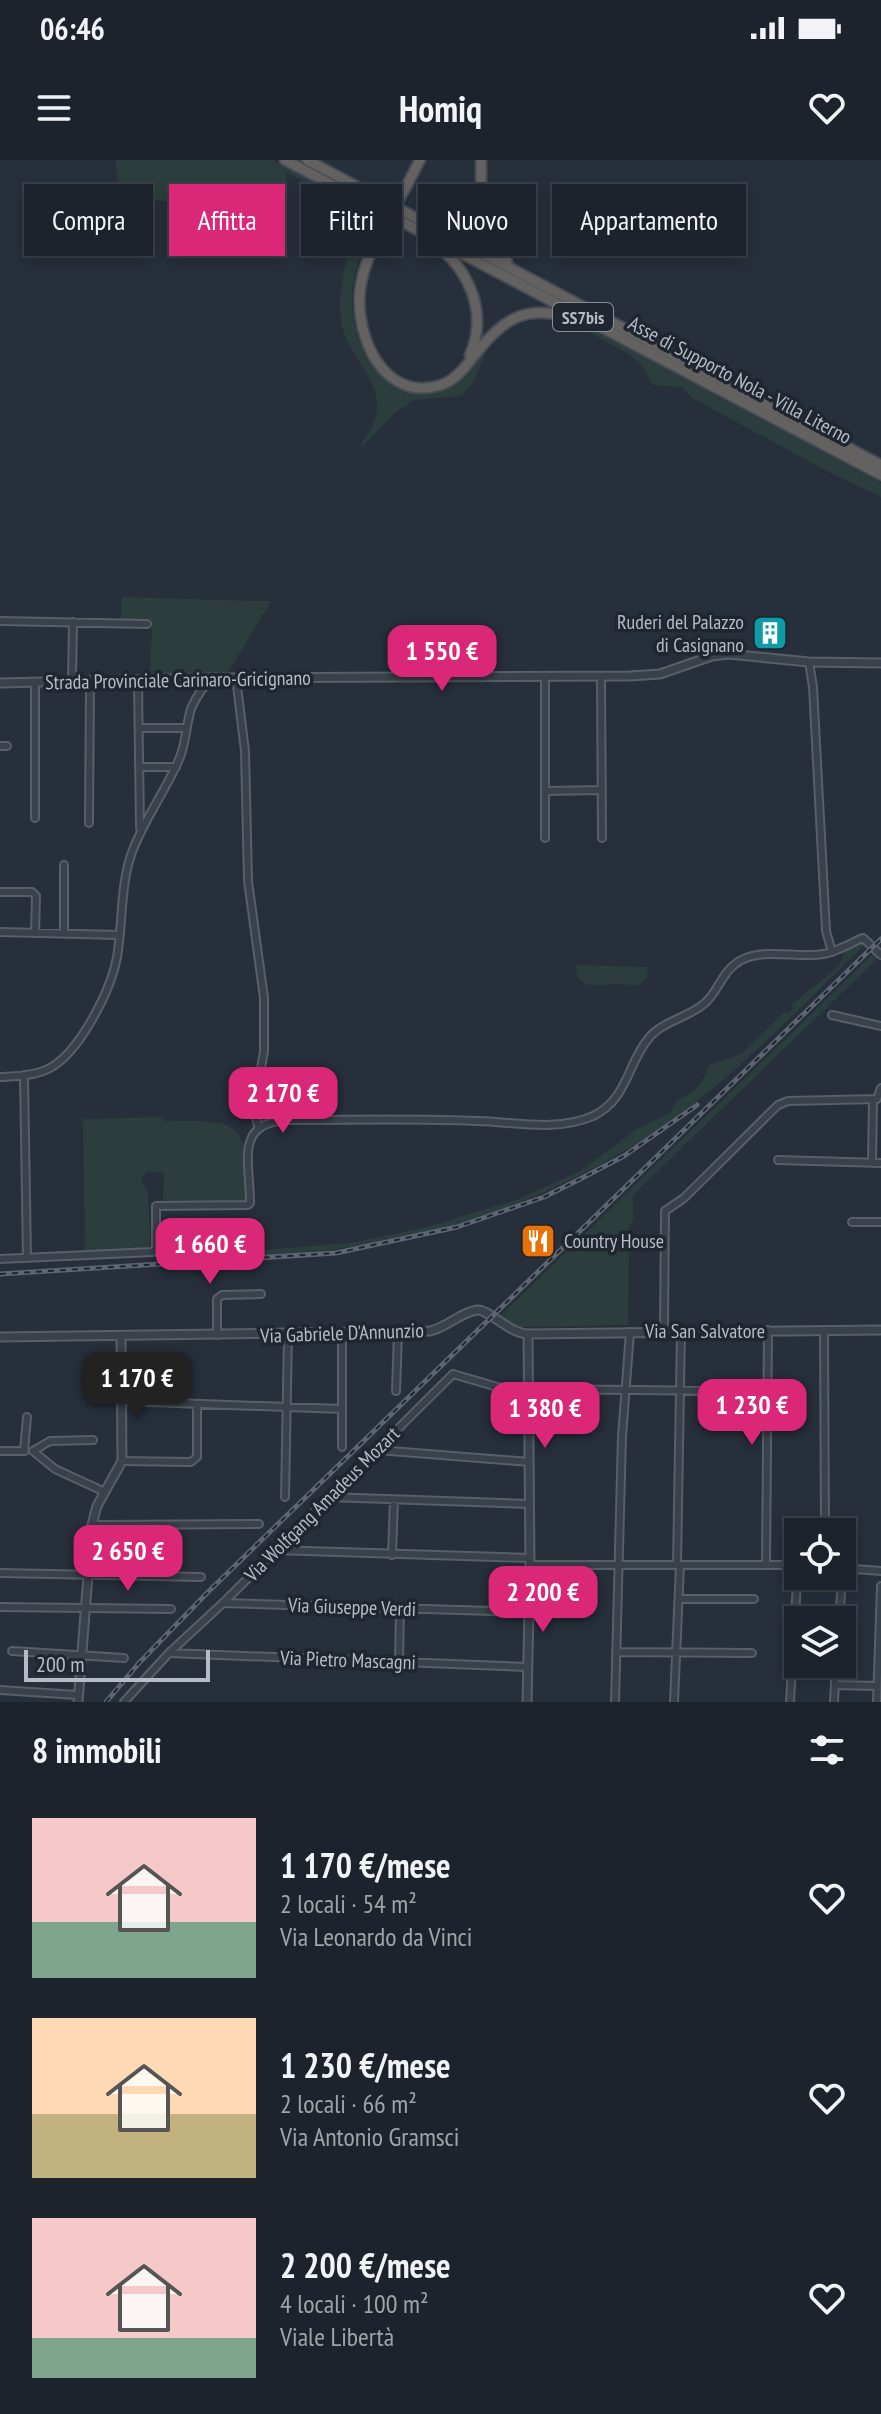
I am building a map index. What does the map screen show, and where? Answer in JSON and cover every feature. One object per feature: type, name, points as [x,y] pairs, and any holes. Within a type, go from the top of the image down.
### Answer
[{"type":"highway","name":"Asse di Supporto Nola - Villa Literno","points":[[285,160],[881,475]]},
{"type":"highway","name":"Asse di Supporto Nola - Villa Literno","points":[[307,160],[881,465]]},
{"type":"highway","points":[[420,160],[377,239],[367,261],[360,290],[361,323],[373,357],[392,378],[417,387],[450,381],[493,331],[518,317],[545,312],[562,314],[607,330]]},
{"type":"highway","points":[[481,160],[484,227],[493,248],[510,264],[568,298]]},
{"type":"highway","points":[[403,222],[441,248],[467,277],[474,295],[477,327],[476,341],[463,369]]},
{"type":"street","points":[[0,621],[147,624]]},
{"type":"street","points":[[72,681],[73,622]]},
{"type":"street","name":"Strada Provinciale Carinaro-Gricignano","points":[[0,683],[660,674],[712,656],[728,654],[809,662],[881,663]]},
{"type":"street","points":[[809,662],[813,687],[826,931],[832,952]]},
{"type":"street","points":[[601,676],[602,838]]},
{"type":"street","points":[[545,677],[545,838]]},
{"type":"street","points":[[0,1077],[49,1068],[60,1061],[88,1026],[117,960],[124,879],[140,832],[176,767],[191,709],[210,678]]},
{"type":"street","points":[[236,678],[245,751],[248,881],[264,998],[264,1051],[254,1110],[258,1126]]},
{"type":"street","points":[[138,680],[140,832]]},
{"type":"street","points":[[89,823],[90,681]]},
{"type":"street","points":[[35,682],[35,818]]},
{"type":"street","points":[[139,728],[187,728]]},
{"type":"street","points":[[139,767],[176,767]]},
{"type":"street","points":[[545,791],[602,790]]},
{"type":"street","points":[[64,865],[64,934]]},
{"type":"street","points":[[0,892],[32,892],[36,896],[35,933]]},
{"type":"street","points":[[0,932],[119,935]]},
{"type":"street","points":[[0,1259],[153,1252],[156,1247],[156,1206],[248,1205],[252,1134],[258,1126],[272,1121],[479,1121],[516,1125],[565,1123],[591,1117],[606,1108],[625,1085],[648,1038],[666,1024],[706,1002],[728,972],[742,960],[757,956],[832,952],[863,938],[881,955]]},
{"type":"street","points":[[832,1015],[881,1026]]},
{"type":"street","points":[[24,1075],[27,1258]]},
{"type":"street","points":[[664,1331],[665,1211],[684,1198],[778,1105],[788,1101],[877,1099],[881,1088]]},
{"type":"street","points":[[872,1163],[873,1099]]},
{"type":"street","points":[[778,1160],[881,1163]]},
{"type":"street","points":[[852,1222],[881,1222]]},
{"type":"street","points":[[217,1335],[217,1299],[222,1295],[261,1294]]},
{"type":"street","name":"Via Gabriele D'Annunzio","points":[[0,1337],[398,1332],[441,1329],[477,1310],[511,1330],[528,1334]]},
{"type":"street","points":[[766,1564],[768,1330]]},
{"type":"street","points":[[824,1330],[825,1518]]},
{"type":"street","name":"Via San Salvatore","points":[[528,1334],[881,1330]]},
{"type":"street","points":[[674,1702],[679,1599],[681,1331]]},
{"type":"street","points":[[396,1391],[398,1332]]},
{"type":"street","points":[[615,1702],[625,1390],[630,1332]]},
{"type":"street","points":[[342,1334],[342,1447]]},
{"type":"street","points":[[527,1702],[530,1562],[528,1334]]},
{"type":"street","points":[[285,1497],[288,1335]]},
{"type":"street","points":[[0,1690],[78,1698],[92,1525],[122,1461],[121,1336]]},
{"type":"street","name":"Via Wolfgang Amadeus Mozart","points":[[124,1702],[169,1653],[453,1374],[528,1393]]},
{"type":"street","points":[[528,1393],[734,1391]]},
{"type":"street","points":[[121,1401],[342,1409]]},
{"type":"street","points":[[122,1461],[191,1462],[197,1457],[197,1404]]},
{"type":"street","points":[[24,1451],[27,1417]]},
{"type":"street","points":[[0,1451],[33,1451],[50,1441],[93,1440]]},
{"type":"street","points":[[378,1450],[529,1462]]},
{"type":"street","points":[[33,1451],[55,1469],[105,1492]]},
{"type":"street","points":[[328,1497],[530,1504]]},
{"type":"street","points":[[392,1555],[394,1500]]},
{"type":"street","points":[[92,1525],[259,1524]]},
{"type":"street","points":[[274,1550],[619,1566],[784,1565]]},
{"type":"street","points":[[856,1569],[881,1571]]},
{"type":"street","points":[[0,1573],[201,1577]]},
{"type":"street","points":[[877,1702],[881,1586]]},
{"type":"street","points":[[790,1702],[797,1590]]},
{"type":"street","points":[[679,1599],[754,1599]]},
{"type":"street","name":"Via Giuseppe Verdi","points":[[223,1603],[528,1612]]},
{"type":"street","points":[[0,1607],[171,1609]]},
{"type":"street","points":[[399,1662],[400,1608]]},
{"type":"street","points":[[12,1651],[124,1658]]},
{"type":"street","points":[[616,1652],[752,1653]]},
{"type":"street","name":"Via Pietro Mascagni","points":[[169,1653],[527,1667]]},
{"type":"street","points":[[834,1702],[835,1678]]},
{"type":"street","points":[[835,1685],[879,1686]]},
{"type":"shaded area","points":[[116,160],[273,160],[318,184],[308,184],[286,172],[285,203],[285,184],[169,184],[169,201],[153,200],[153,184],[118,184]]},
{"type":"shaded area","points":[[347,256],[362,256],[353,285],[355,328],[374,367],[388,381],[405,390],[426,392],[460,379],[498,331],[518,317],[543,314],[560,317],[584,325],[881,483],[881,497],[692,398],[682,387],[653,385],[639,363],[593,334],[567,322],[540,316],[514,321],[497,334],[475,379],[461,396],[414,400],[395,413],[363,446],[361,444],[373,423],[377,406],[375,390],[343,329],[340,309]]},
{"type":"shaded area","points":[[122,597],[271,601],[227,674],[150,675],[152,621],[121,620]]},
{"type":"shaded area","points":[[860,941],[866,944],[715,1087],[655,1132],[574,1178],[488,1214],[398,1239],[335,1249],[207,1260],[207,1254],[350,1243],[427,1227],[516,1200],[580,1171],[637,1129],[670,1113],[677,1100],[700,1085],[710,1064],[741,1054],[785,1011],[788,1013],[793,1008],[791,1005],[839,966],[846,949]]},
{"type":"shaded area","points":[[875,952],[879,957],[633,1195],[633,1220],[629,1227],[628,1325],[519,1327],[498,1318]]},
{"type":"shaded area","points":[[576,965],[648,967],[647,977],[639,985],[588,985],[579,979]]},
{"type":"shaded area","points":[[164,1117],[164,1121],[211,1122],[236,1131],[245,1155],[247,1202],[163,1203],[164,1173],[147,1171],[141,1181],[148,1191],[151,1250],[85,1251],[83,1119]]},
{"type":"railway","points":[[106,1702],[209,1591],[881,939]]},
{"type":"railway","points":[[0,1274],[336,1253],[457,1227],[544,1197],[584,1177],[624,1156],[697,1105]]},
{"type":"place","name":"Ruderi del Palazzo di Casignano","points":[[770,633]]},
{"type":"place","name":"Country House","points":[[538,1241]]}]
